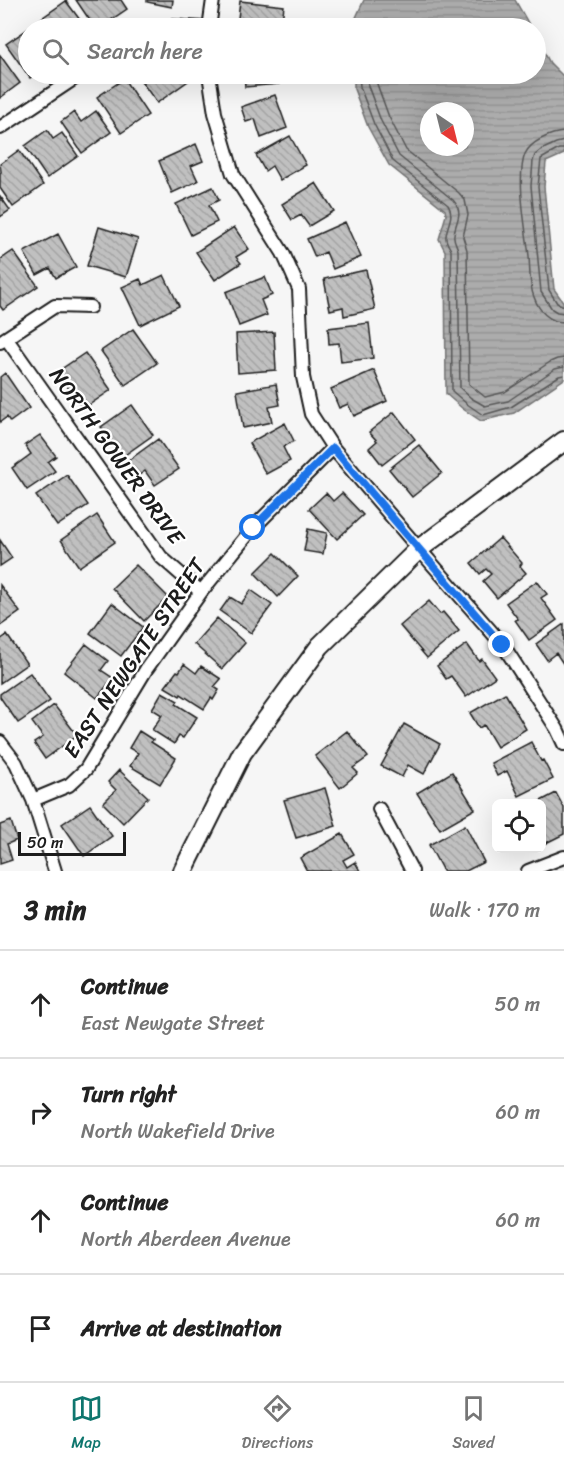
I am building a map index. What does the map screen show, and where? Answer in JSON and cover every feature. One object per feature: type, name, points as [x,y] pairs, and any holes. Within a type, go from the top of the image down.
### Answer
[{"type":"street","points":[[210,18],[213,0]]},
{"type":"street","points":[[0,128],[66,84]]},
{"type":"street","points":[[211,84],[215,113],[233,174],[283,253],[299,289],[303,377],[311,414],[333,448],[502,645],[557,729],[564,744]]},
{"type":"street","points":[[3,340],[55,306],[90,307]]},
{"type":"street","name":"NORTH GOWER DRIVE","points":[[3,340],[161,557],[201,592]]},
{"type":"street","points":[[183,871],[242,753],[320,646],[419,549],[564,441]]},
{"type":"street","name":"EAST NEWGATE STREET","points":[[33,800],[69,785],[86,769],[147,668],[201,592],[253,528],[333,448]]},
{"type":"street","points":[[0,742],[16,763],[33,800],[55,871]]},
{"type":"street","points":[[379,810],[412,871]]},
{"type":"street","points":[[528,871],[564,857]]},
{"type":"water","points":[[364,0],[515,0],[525,18],[356,18]]},
{"type":"water","points":[[546,56],[564,77],[564,154],[546,162],[544,187],[554,289],[564,303],[564,379],[514,413],[481,421],[446,394],[445,251],[439,239],[446,215],[445,210],[389,165],[368,127],[354,84],[546,84]]},
{"type":"building","points":[[76,0],[121,0],[127,9],[114,18],[88,18]]},
{"type":"building","points":[[147,0],[173,0],[172,7],[147,2]]},
{"type":"building","points":[[66,1],[79,18],[42,18]]},
{"type":"building","points":[[240,1],[284,6],[282,18],[238,18]]},
{"type":"building","points":[[18,36],[18,61],[6,44]]},
{"type":"building","points":[[0,55],[19,84],[0,98]]},
{"type":"building","points":[[116,84],[127,84],[148,115],[121,133],[97,97]]},
{"type":"building","points":[[143,84],[184,84],[157,103]]},
{"type":"building","points":[[245,84],[279,84],[245,87]]},
{"type":"building","points":[[275,95],[287,128],[261,138],[255,119],[246,122],[241,107]]},
{"type":"building","points":[[96,111],[111,132],[82,153],[61,122],[74,112],[81,122]]},
{"type":"building","points":[[47,130],[53,139],[62,133],[78,156],[47,178],[25,146]]},
{"type":"building","points":[[290,136],[306,165],[280,180],[272,166],[265,171],[256,155]]},
{"type":"building","points":[[196,144],[203,161],[191,166],[198,181],[172,193],[159,161]]},
{"type":"building","points":[[19,150],[43,185],[13,207],[0,188],[0,164]]},
{"type":"building","points":[[316,183],[334,211],[309,226],[301,215],[292,220],[282,204]]},
{"type":"building","points":[[213,187],[219,200],[209,205],[217,222],[191,235],[176,204]]},
{"type":"building","points":[[0,196],[10,210],[0,217]]},
{"type":"building","points":[[345,222],[361,257],[333,269],[326,252],[315,257],[307,239]]},
{"type":"building","points":[[99,227],[138,239],[126,277],[87,266]]},
{"type":"building","points":[[234,227],[249,249],[236,257],[241,263],[215,280],[196,252]]},
{"type":"building","points":[[58,234],[76,267],[56,278],[50,268],[37,275],[24,252]]},
{"type":"building","points":[[13,251],[38,286],[3,310],[0,306],[0,260]]},
{"type":"building","points":[[366,270],[375,309],[344,316],[343,307],[330,310],[324,279]]},
{"type":"building","points":[[164,275],[179,306],[140,325],[122,287],[140,279],[143,285]]},
{"type":"building","points":[[265,277],[272,295],[261,300],[267,315],[239,326],[226,292]]},
{"type":"building","points":[[369,323],[373,358],[341,362],[339,343],[329,344],[328,328]]},
{"type":"building","points":[[133,329],[157,363],[125,385],[101,351]]},
{"type":"building","points":[[274,332],[276,370],[238,373],[236,334]]},
{"type":"building","points":[[85,353],[111,390],[83,409],[57,372]]},
{"type":"building","points":[[374,370],[387,401],[354,416],[348,404],[339,408],[331,389]]},
{"type":"building","points":[[5,373],[29,408],[10,422],[7,417],[0,422],[0,377]]},
{"type":"building","points":[[276,384],[280,405],[269,407],[272,422],[243,428],[237,391]]},
{"type":"building","points":[[132,405],[153,435],[122,457],[101,427]]},
{"type":"building","points":[[394,412],[415,439],[382,465],[369,448],[377,441],[369,432]]},
{"type":"building","points":[[285,423],[294,441],[283,447],[290,461],[266,474],[249,443]]},
{"type":"building","points":[[40,435],[56,456],[48,462],[55,471],[27,490],[12,468],[31,454],[25,445]]},
{"type":"building","points":[[158,439],[179,469],[155,485],[145,471],[135,478],[125,463]]},
{"type":"building","points":[[419,445],[442,473],[412,497],[389,469]]},
{"type":"building","points":[[67,475],[88,505],[57,526],[36,496]]},
{"type":"building","points":[[326,493],[333,501],[342,493],[363,515],[337,539],[309,509]]},
{"type":"building","points":[[97,515],[115,542],[79,567],[61,540]]},
{"type":"building","points":[[308,529],[327,533],[323,554],[304,551]]},
{"type":"building","points":[[500,538],[522,563],[520,566],[526,573],[497,598],[483,581],[491,574],[486,569],[480,574],[471,563]]},
{"type":"building","points":[[0,540],[12,558],[0,566]]},
{"type":"building","points":[[275,553],[298,576],[278,597],[255,573]]},
{"type":"building","points":[[136,565],[168,597],[144,621],[112,588]]},
{"type":"building","points":[[537,581],[547,594],[541,598],[557,620],[529,640],[506,603]]},
{"type":"building","points":[[0,585],[20,612],[0,626]]},
{"type":"building","points":[[251,590],[272,605],[251,633],[220,611],[230,597],[241,604]]},
{"type":"building","points":[[429,601],[440,614],[443,612],[459,631],[427,658],[400,626]]},
{"type":"building","points":[[112,603],[143,627],[121,656],[90,633]]},
{"type":"building","points":[[217,618],[245,643],[222,669],[194,644]]},
{"type":"building","points":[[564,624],[564,665],[556,653],[547,660],[536,644]]},
{"type":"building","points":[[7,635],[27,664],[0,683],[0,640]]},
{"type":"building","points":[[86,644],[108,661],[101,670],[113,678],[97,698],[64,672]]},
{"type":"building","points":[[467,644],[479,661],[482,659],[495,677],[466,697],[451,676],[446,679],[437,666]]},
{"type":"building","points":[[184,664],[196,673],[201,666],[221,679],[214,687],[219,690],[204,709],[165,687]]},
{"type":"building","points":[[30,673],[50,701],[18,723],[0,694]]},
{"type":"building","points":[[162,692],[178,701],[176,704],[197,717],[183,738],[179,736],[174,744],[152,730],[162,715],[152,709]]},
{"type":"building","points":[[505,693],[526,729],[497,747],[484,725],[479,728],[470,713]]},
{"type":"building","points":[[54,705],[77,735],[45,759],[34,743],[43,737],[32,722]]},
{"type":"building","points":[[404,724],[440,744],[424,774],[408,765],[402,777],[381,766]]},
{"type":"building","points":[[139,731],[153,740],[151,742],[176,758],[160,784],[130,766],[138,753],[129,748]]},
{"type":"building","points":[[347,731],[368,757],[353,768],[358,773],[340,788],[315,756]]},
{"type":"building","points":[[531,742],[553,779],[519,796],[507,771],[497,776],[491,763]]},
{"type":"building","points":[[119,770],[148,797],[123,823],[103,803],[116,790],[108,782]]},
{"type":"building","points":[[452,772],[475,809],[440,829],[417,793]]},
{"type":"building","points":[[325,788],[336,826],[296,838],[284,800]]},
{"type":"building","points":[[556,793],[564,808],[564,834],[546,843],[546,799]]},
{"type":"building","points":[[90,805],[112,836],[84,856],[62,824]]},
{"type":"building","points":[[11,821],[17,840],[7,844],[12,860],[0,864],[0,825]]},
{"type":"building","points":[[465,825],[484,862],[466,871],[443,871],[429,845]]},
{"type":"building","points":[[342,834],[354,854],[343,860],[347,867],[355,862],[360,871],[307,871],[300,858]]},
{"type":"route","points":[[253,528],[333,448],[502,645]]}]
